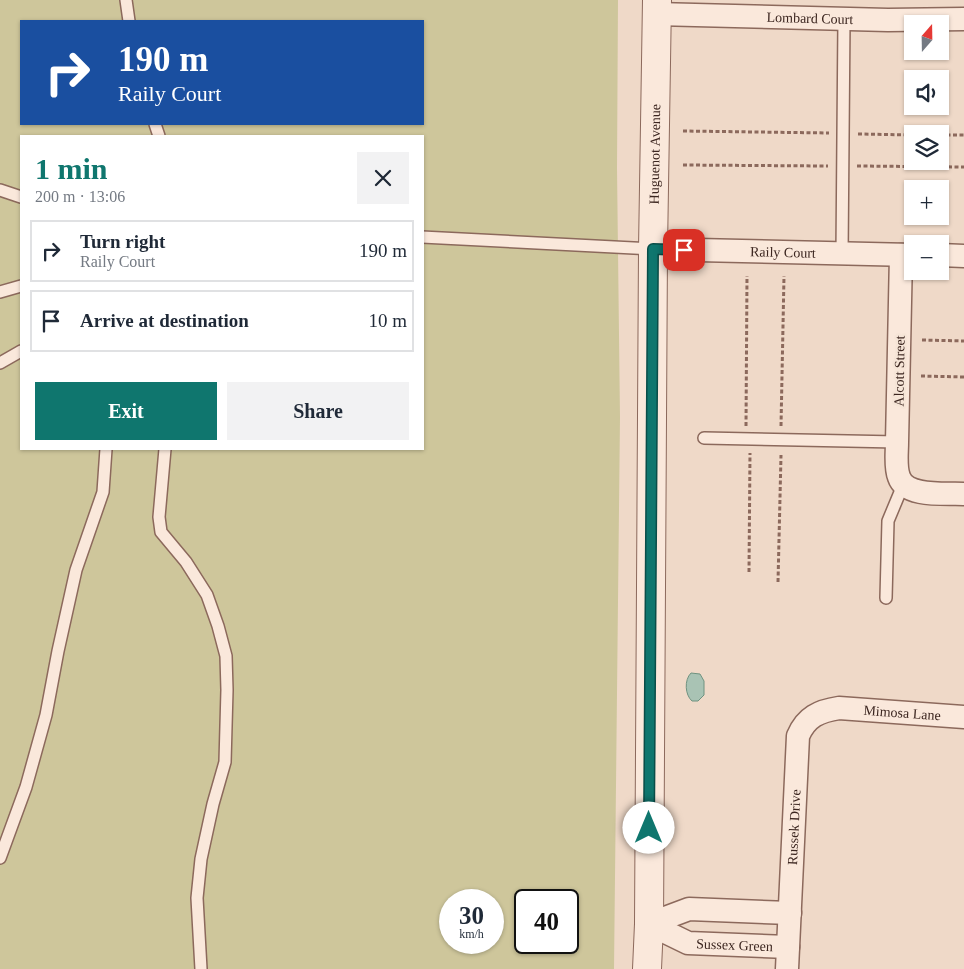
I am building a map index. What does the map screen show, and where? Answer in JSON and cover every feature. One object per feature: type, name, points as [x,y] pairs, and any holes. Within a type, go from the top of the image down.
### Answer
[{"type":"street","name":"Lombard Court","points":[[656,7],[844,19],[888,10],[964,19]]},
{"type":"street","name":"Huguenot Avenue","points":[[647,969],[649,924],[656,7]]},
{"type":"street","name":"Raily Court","points":[[653,249],[904,255]]},
{"type":"street","points":[[949,255],[964,256]]},
{"type":"street","name":"Alcott Street","points":[[903,485],[899,479],[897,469],[897,442],[906,280]]},
{"type":"street","points":[[903,485],[924,493],[964,494]]},
{"type":"street","name":"Mimosa Lane","points":[[839,708],[964,717]]},
{"type":"street","name":"Russek Drive","points":[[788,958],[798,736],[809,719],[823,710],[839,708]]},
{"type":"street","points":[[649,924],[689,909],[790,913]]},
{"type":"street","name":"Sussex Green","points":[[649,924],[688,942],[788,958]]},
{"type":"lane","points":[[126,0],[130,20]]},
{"type":"lane","points":[[842,254],[844,19]]},
{"type":"lane","points":[[0,190],[20,197]]},
{"type":"lane","points":[[424,237],[653,249]]},
{"type":"lane","points":[[0,292],[20,286]]},
{"type":"lane","points":[[0,363],[20,352]]},
{"type":"lane","points":[[704,438],[897,442]]},
{"type":"lane","points":[[0,858],[26,787],[46,715],[76,570],[103,492],[106,450]]},
{"type":"lane","points":[[166,450],[159,517],[161,532],[186,562],[207,595],[226,656],[228,690],[225,762],[213,804],[201,859],[197,898],[201,969]]},
{"type":"lane","points":[[886,598],[888,521],[903,485]]},
{"type":"path","points":[[683,131],[812,133]]},
{"type":"path","points":[[872,134],[904,135]]},
{"type":"path","points":[[949,135],[964,135]]},
{"type":"path","points":[[683,165],[811,166]]},
{"type":"path","points":[[873,166],[964,166]]},
{"type":"path","points":[[746,407],[747,276]]},
{"type":"path","points":[[782,407],[784,276]]},
{"type":"path","points":[[922,340],[964,341]]},
{"type":"path","points":[[921,376],[964,376]]},
{"type":"path","points":[[749,572],[750,467]]},
{"type":"path","points":[[778,582],[780,468]]},
{"type":"shaded area","points":[[0,0],[618,0],[617,168],[620,417],[614,969],[0,969]]},
{"type":"shaded area","points":[[691,673],[700,674],[704,681],[704,695],[698,701],[692,701],[687,691],[686,683]]},
{"type":"route","points":[[649,828],[653,249],[684,250]]}]
